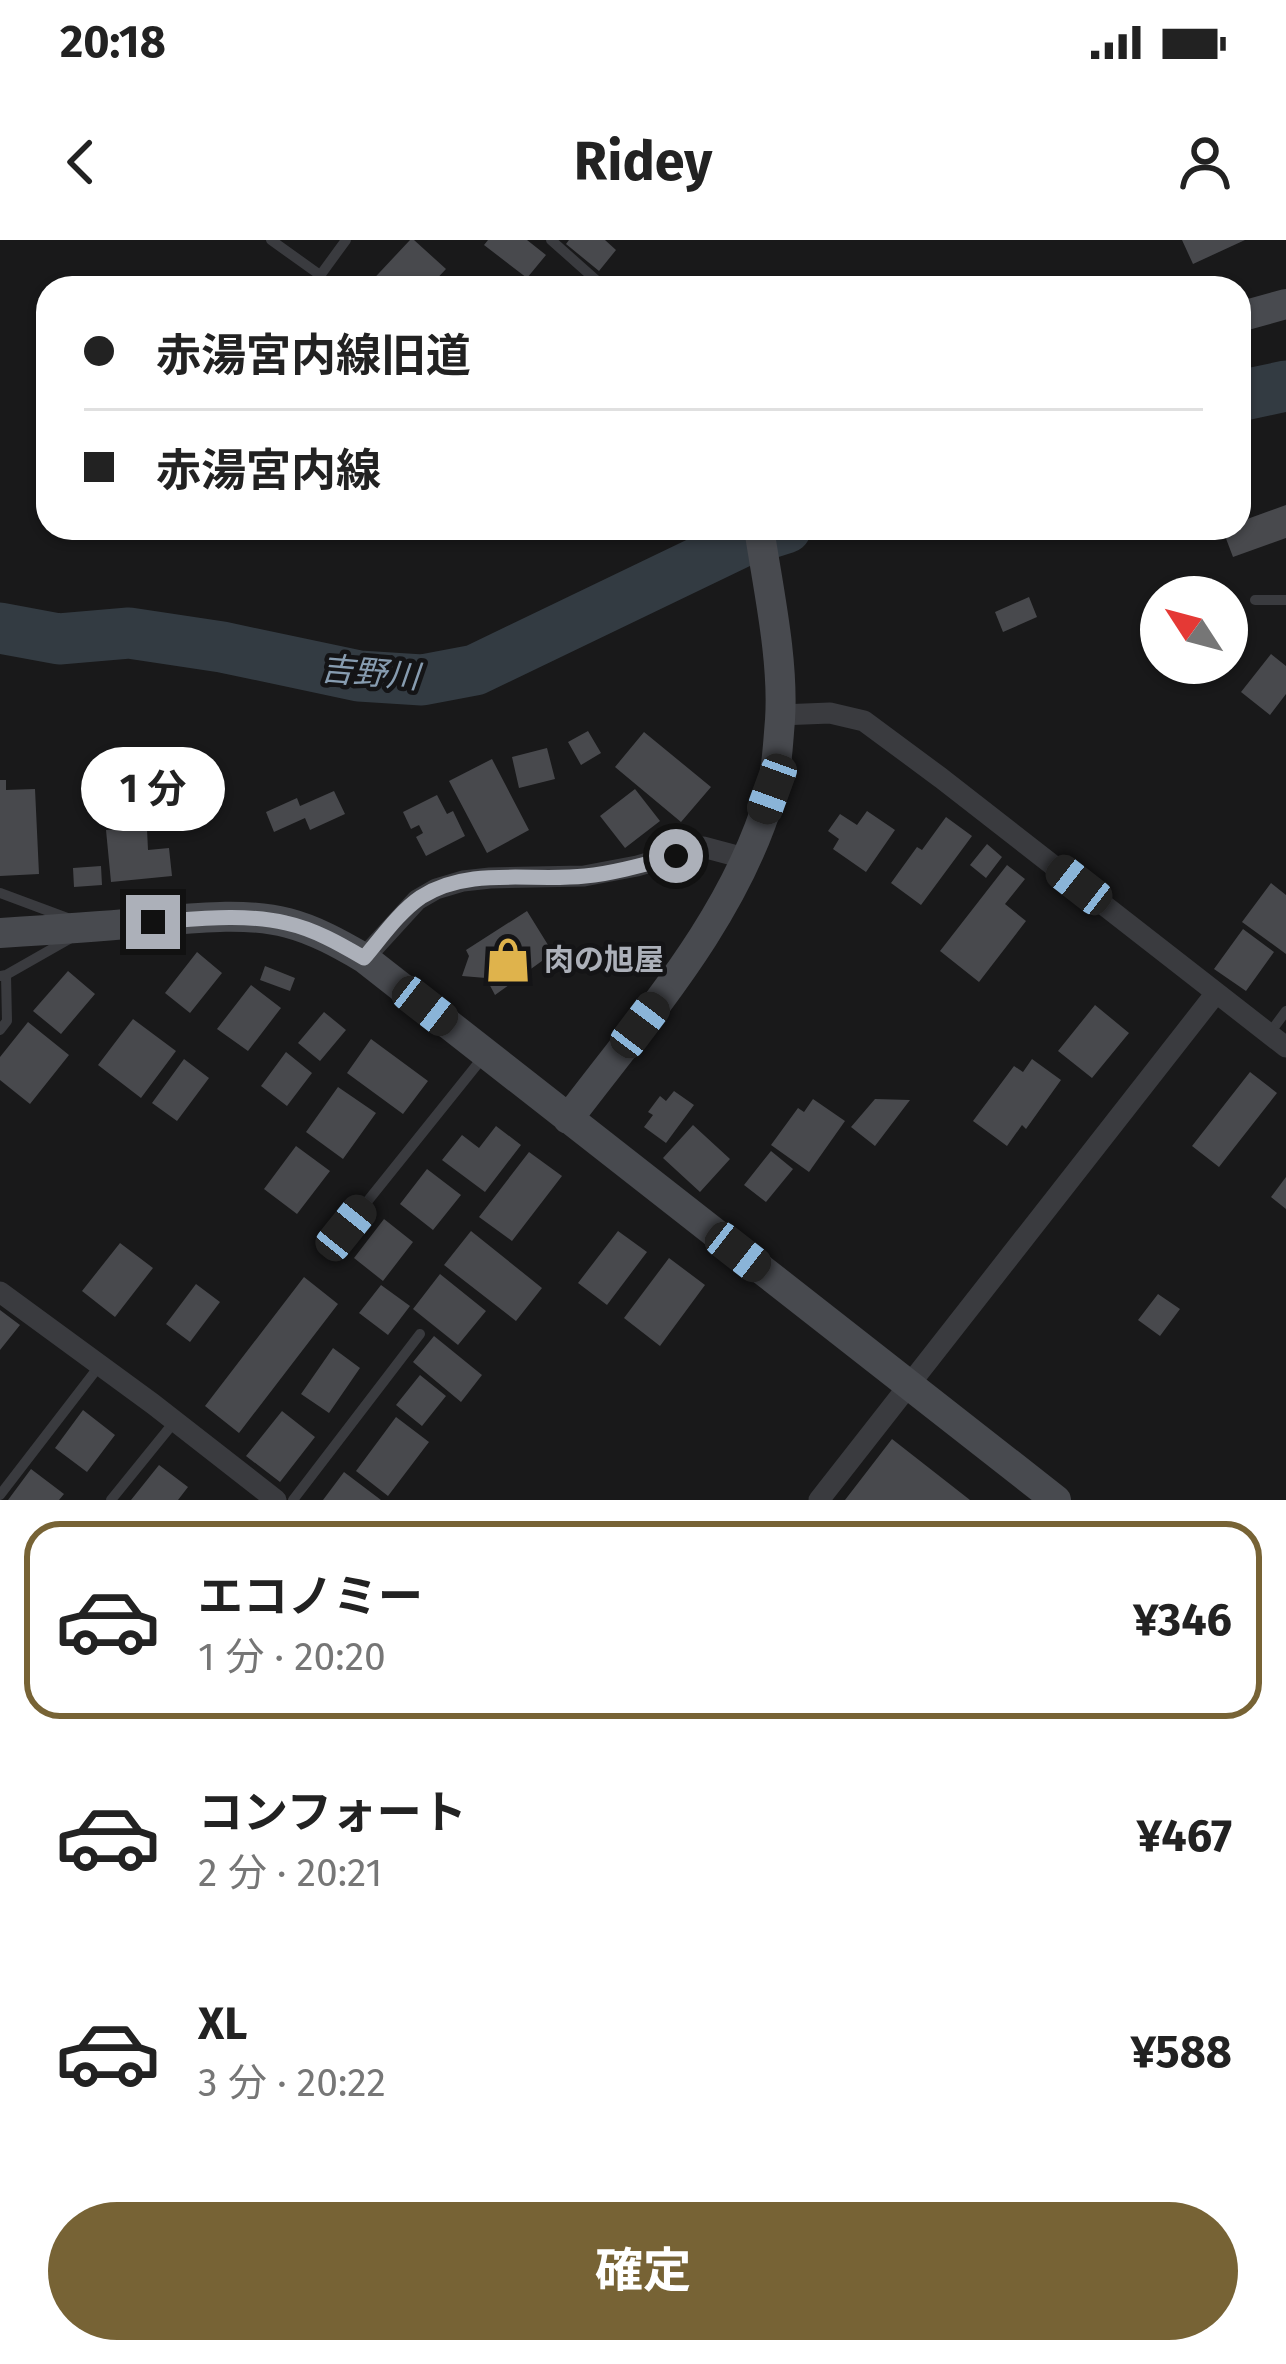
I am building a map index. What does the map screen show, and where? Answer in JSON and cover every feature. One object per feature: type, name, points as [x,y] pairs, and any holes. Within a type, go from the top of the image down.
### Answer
[{"type":"main road","points":[[1251,314],[1286,304]]},
{"type":"main road","points":[[568,1119],[710,928],[748,859],[772,789],[780,715],[761,540]]},
{"type":"main road","points":[[0,933],[244,919],[310,930],[364,958],[1056,1500]]},
{"type":"street","points":[[780,715],[830,712],[864,721],[1277,1040]]},
{"type":"street","points":[[364,958],[417,900],[463,881],[584,876],[703,847],[748,859]]},
{"type":"street","points":[[819,1500],[1216,993]]},
{"type":"street","points":[[0,1292],[276,1500]]},
{"type":"lane","points":[[271,240],[320,275],[346,240]]},
{"type":"lane","points":[[551,240],[592,276]]},
{"type":"lane","points":[[1256,600],[1286,600]]},
{"type":"lane","points":[[0,893],[89,927]]},
{"type":"lane","points":[[0,1030],[7,1021],[3,975],[89,927]]},
{"type":"lane","points":[[1277,1040],[1286,1011]]},
{"type":"lane","points":[[346,1228],[486,1053]]},
{"type":"lane","points":[[293,1500],[420,1334]]},
{"type":"lane","points":[[0,1495],[100,1365]]},
{"type":"lane","points":[[111,1500],[175,1421]]},
{"type":"building","points":[[410,240],[446,269],[439,276],[376,276]]},
{"type":"building","points":[[488,240],[527,240],[546,255],[524,276],[484,245]]},
{"type":"building","points":[[569,240],[605,240],[616,250],[599,271],[566,244]]},
{"type":"building","points":[[1182,240],[1245,240],[1193,264]]},
{"type":"building","points":[[1286,505],[1286,538],[1233,557],[1227,540],[1251,540],[1251,518]]},
{"type":"building","points":[[1029,597],[1037,617],[1003,632],[995,612]]},
{"type":"building","points":[[1271,654],[1286,666],[1286,694],[1270,715],[1241,692]]},
{"type":"building","points":[[588,731],[601,753],[581,765],[568,742]]},
{"type":"building","points":[[644,732],[711,787],[681,822],[615,767]]},
{"type":"building","points":[[547,748],[555,779],[519,788],[512,757]]},
{"type":"building","points":[[492,759],[529,830],[487,853],[449,781]]},
{"type":"building","points":[[0,780],[6,780],[6,790],[35,789],[39,874],[0,876]]},
{"type":"building","points":[[635,789],[660,821],[625,848],[600,816]]},
{"type":"building","points":[[334,791],[345,814],[310,830],[305,818],[274,832],[266,812],[297,798],[300,806]]},
{"type":"building","points":[[437,795],[447,814],[453,811],[465,836],[426,856],[416,837],[423,833],[419,825],[411,829],[403,812]]},
{"type":"building","points":[[867,811],[895,830],[866,872],[833,849],[839,839],[828,831],[840,814],[857,825]]},
{"type":"building","points":[[946,817],[972,836],[921,905],[891,883]]},
{"type":"building","points":[[147,829],[148,850],[169,848],[172,876],[111,882],[106,830]]},
{"type":"building","points":[[987,844],[1002,857],[986,878],[970,865]]},
{"type":"building","points":[[1007,865],[1025,879],[1005,904],[1026,921],[979,982],[940,951]]},
{"type":"building","points":[[101,866],[102,885],[74,887],[73,868]]},
{"type":"building","points":[[1271,883],[1286,895],[1286,954],[1242,922]]},
{"type":"building","points":[[527,911],[553,953],[495,995],[486,978],[462,976],[469,956],[466,950]]},
{"type":"building","points":[[1243,929],[1274,952],[1246,991],[1214,969]]},
{"type":"building","points":[[197,952],[222,973],[190,1013],[165,993]]},
{"type":"building","points":[[265,966],[295,978],[290,991],[260,980]]},
{"type":"building","points":[[68,971],[95,994],[61,1034],[33,1011]]},
{"type":"building","points":[[251,985],[281,1008],[248,1051],[217,1029]]},
{"type":"building","points":[[1095,1005],[1129,1033],[1092,1078],[1058,1051]]},
{"type":"building","points":[[324,1012],[346,1030],[320,1061],[298,1043]]},
{"type":"building","points":[[133,1019],[176,1051],[141,1098],[98,1065]]},
{"type":"building","points":[[28,1022],[69,1055],[30,1104],[0,1080],[0,1057]]},
{"type":"building","points":[[371,1039],[428,1081],[403,1114],[347,1073]]},
{"type":"building","points":[[286,1052],[312,1073],[287,1106],[261,1086]]},
{"type":"building","points":[[184,1059],[209,1078],[177,1121],[152,1103]]},
{"type":"building","points":[[1032,1059],[1061,1080],[1026,1129],[1022,1125],[1007,1146],[973,1121],[1014,1066],[1023,1072]]},
{"type":"building","points":[[1250,1072],[1277,1093],[1219,1167],[1192,1146]]},
{"type":"building","points":[[338,1087],[376,1113],[343,1159],[306,1132]]},
{"type":"building","points":[[674,1091],[694,1105],[666,1143],[644,1127],[660,1096],[666,1101]]},
{"type":"building","points":[[813,1099],[845,1121],[809,1172],[771,1145],[798,1108],[804,1112]]},
{"type":"building","points":[[875,1099],[910,1100],[875,1146],[851,1127]]},
{"type":"building","points":[[693,1125],[730,1159],[700,1192],[663,1158]]},
{"type":"building","points":[[496,1126],[521,1145],[485,1192],[442,1160],[462,1135],[479,1148]]},
{"type":"building","points":[[296,1146],[330,1171],[297,1214],[264,1189]]},
{"type":"building","points":[[771,1151],[793,1169],[766,1202],[744,1185]]},
{"type":"building","points":[[529,1152],[562,1176],[512,1241],[479,1217]]},
{"type":"building","points":[[427,1169],[461,1195],[433,1230],[400,1204]]},
{"type":"building","points":[[1286,1177],[1286,1209],[1271,1197]]},
{"type":"building","points":[[384,1219],[413,1242],[383,1281],[354,1258]]},
{"type":"building","points":[[471,1231],[542,1288],[516,1321],[444,1265]]},
{"type":"building","points":[[618,1231],[647,1252],[607,1305],[578,1283]]},
{"type":"building","points":[[120,1243],[153,1268],[115,1317],[82,1291]]},
{"type":"building","points":[[669,1258],[705,1285],[660,1346],[624,1318]]},
{"type":"building","points":[[440,1274],[486,1311],[458,1345],[413,1309]]},
{"type":"building","points":[[304,1277],[338,1304],[239,1433],[205,1406]]},
{"type":"building","points":[[196,1284],[220,1302],[190,1342],[166,1324]]},
{"type":"building","points":[[381,1285],[410,1306],[388,1335],[359,1313]]},
{"type":"building","points":[[1158,1294],[1180,1309],[1160,1336],[1138,1320]]},
{"type":"building","points":[[0,1310],[20,1325],[0,1350]]},
{"type":"building","points":[[434,1336],[482,1375],[461,1402],[413,1362]]},
{"type":"building","points":[[333,1348],[360,1368],[329,1413],[301,1394]]},
{"type":"building","points":[[420,1375],[446,1396],[422,1426],[396,1405]]},
{"type":"building","points":[[83,1410],[115,1435],[87,1472],[55,1448]]},
{"type":"building","points":[[282,1411],[315,1437],[280,1482],[246,1456]]},
{"type":"building","points":[[396,1417],[429,1442],[388,1496],[356,1471]]},
{"type":"building","points":[[892,1439],[970,1500],[845,1500]]},
{"type":"building","points":[[159,1465],[188,1487],[178,1500],[131,1500]]},
{"type":"building","points":[[31,1469],[64,1494],[59,1500],[8,1500]]},
{"type":"building","points":[[344,1472],[381,1500],[323,1500]]},
{"type":"waterway","name":"吉野川","points":[[1251,393],[1286,386]]},
{"type":"waterway","name":"吉野川","points":[[0,628],[59,639],[129,633],[359,676],[422,680],[475,670],[747,540]]},
{"type":"place","name":"肉の旭屋","points":[[508,960]]},
{"type":"route","points":[[153,922],[283,922],[310,930],[364,958],[402,914],[436,889],[490,878],[584,876],[676,856]]}]
